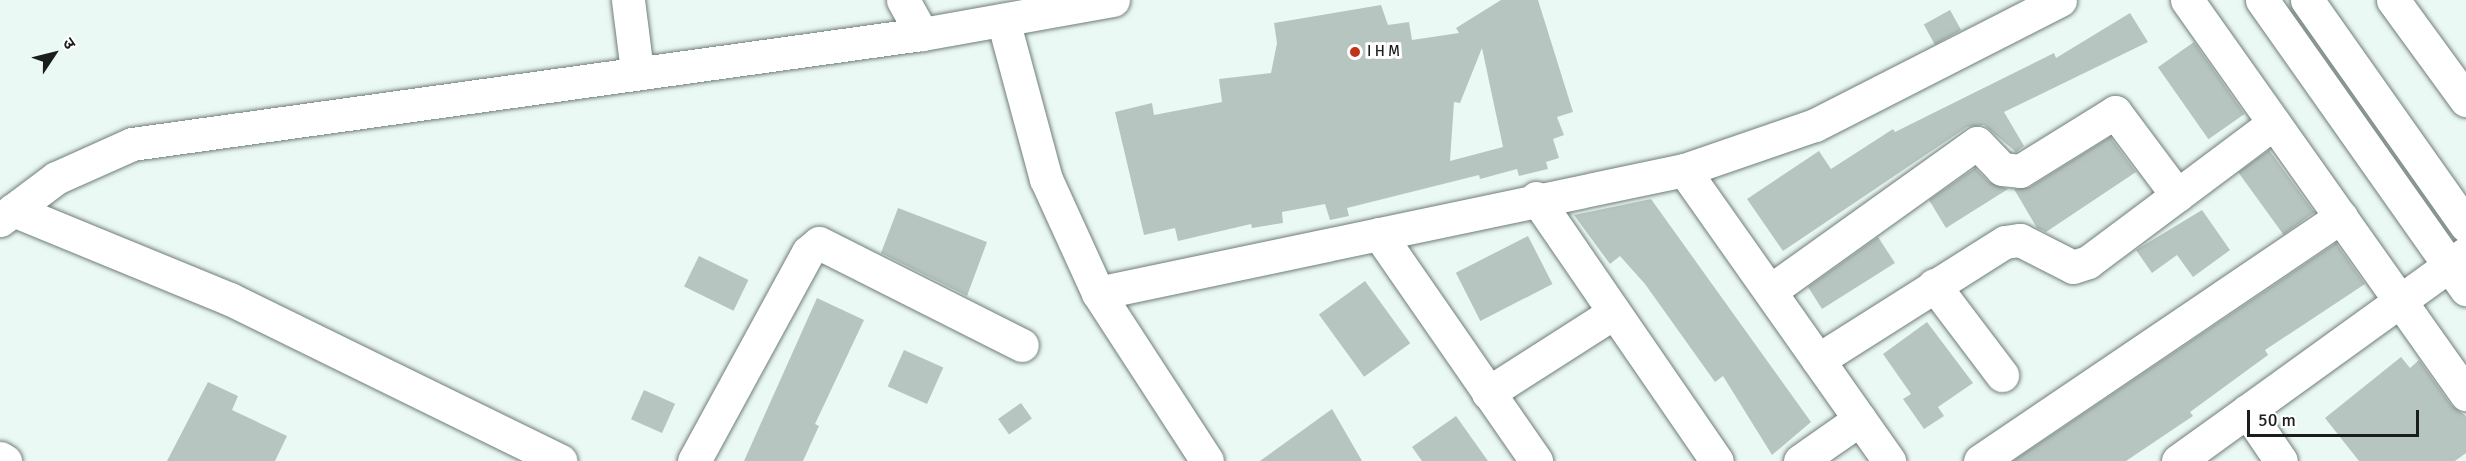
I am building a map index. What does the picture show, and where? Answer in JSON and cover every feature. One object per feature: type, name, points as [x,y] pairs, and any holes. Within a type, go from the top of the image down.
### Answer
[{"type":"street","points":[[628,0],[637,71]]},
{"type":"street","points":[[903,0],[922,34]]},
{"type":"street","points":[[7,215],[56,178],[132,144],[637,71],[922,34],[1113,0]]},
{"type":"street","points":[[1098,293],[1379,234],[1536,198],[1684,170],[1815,125],[2060,0]]},
{"type":"street","points":[[2187,0],[2466,394]]},
{"type":"street","points":[[2178,461],[2400,301],[2460,269],[2262,0]]},
{"type":"street","points":[[2307,0],[2466,225]]},
{"type":"street","points":[[2393,0],[2466,100]]},
{"type":"street","points":[[1003,20],[1046,179],[1098,293],[1207,461]]},
{"type":"street","points":[[1770,291],[1977,143],[2002,169],[2020,171],[2115,111],[2177,195]]},
{"type":"street","points":[[1818,360],[1934,285],[2013,239],[2073,267],[2088,262],[2274,123]]},
{"type":"street","points":[[1684,170],[1889,461]]},
{"type":"street","points":[[1536,198],[1717,461]]},
{"type":"street","points":[[7,215],[230,299],[560,461]]},
{"type":"street","points":[[1980,461],[2341,217]]},
{"type":"street","points":[[1379,234],[1536,461]]},
{"type":"street","points":[[694,461],[808,252],[819,243],[1022,345]]},
{"type":"street","points":[[1934,285],[2002,375]]},
{"type":"street","points":[[1488,393],[1613,313]]},
{"type":"street","points":[[2247,411],[2282,461]]},
{"type":"street","points":[[1800,461],[1860,419]]},
{"type":"street","points":[[0,458],[5,461]]},
{"type":"building","points":[[1501,0],[1538,0],[1573,112],[1557,117],[1564,135],[1553,139],[1559,158],[1546,162],[1548,169],[1519,176],[1517,169],[1480,179],[1479,175],[1347,208],[1349,216],[1330,220],[1325,204],[1282,212],[1283,223],[1252,228],[1251,224],[1178,241],[1175,228],[1144,235],[1115,112],[1152,103],[1154,115],[1222,102],[1219,79],[1271,73],[1277,43],[1274,23],[1381,5],[1388,25],[1409,22],[1412,40],[1459,33],[1456,28]],"holes":[[[1482,48],[1503,147],[1450,161],[1454,102],[1460,103]]]},
{"type":"building","points":[[1950,10],[1961,30],[1935,45],[1924,25]]},
{"type":"building","points":[[2130,13],[2148,42],[2004,112],[2024,146],[2016,152],[1984,125],[1967,127],[1783,251],[1747,199],[1819,151],[1831,169],[1893,129],[1895,132],[2054,53],[2056,58]]},
{"type":"building","points":[[2194,42],[2244,114],[2208,139],[2158,67]]},
{"type":"building","points":[[2110,137],[2136,172],[2046,232],[2037,228],[2014,189],[2030,187]]},
{"type":"building","points":[[2269,150],[2314,212],[2284,235],[2238,172]]},
{"type":"building","points":[[1975,168],[1989,182],[2008,189],[1946,228],[1929,200]]},
{"type":"building","points":[[1651,199],[1811,422],[1772,455],[1723,376],[1715,382],[1645,284],[1620,256],[1610,264],[1574,215]]},
{"type":"building","points":[[898,208],[987,242],[967,296],[881,253]]},
{"type":"building","points":[[2202,210],[2230,250],[2193,277],[2177,255],[2152,273],[2136,250]]},
{"type":"building","points":[[1528,236],[1553,284],[1480,321],[1456,273]]},
{"type":"building","points":[[1878,237],[1895,263],[1822,309],[1808,287]]},
{"type":"building","points":[[2336,243],[2365,284],[2265,350],[2268,355],[2190,412],[2193,416],[2126,461],[2013,461]]},
{"type":"building","points":[[699,256],[748,280],[734,311],[684,287]]},
{"type":"building","points":[[1365,281],[1410,343],[1364,377],[1319,315]]},
{"type":"building","points":[[817,298],[864,320],[815,424],[819,426],[803,461],[744,461]]},
{"type":"building","points":[[1927,322],[1973,383],[1938,407],[1944,416],[1924,429],[1903,399],[1911,394],[1883,354]]},
{"type":"building","points":[[904,350],[943,367],[927,404],[888,387]]},
{"type":"building","points":[[2401,357],[2410,368],[2419,360],[2451,405],[2466,416],[2466,453],[2455,461],[2359,461],[2325,418]]},
{"type":"building","points":[[208,382],[238,396],[232,410],[287,436],[275,461],[167,461]]},
{"type":"building","points":[[644,390],[675,404],[662,433],[631,419]]},
{"type":"building","points":[[1021,403],[1032,419],[1009,435],[998,419]]},
{"type":"building","points":[[1332,409],[1362,461],[1260,461]]},
{"type":"building","points":[[1456,416],[1488,461],[1422,461],[1412,447]]},
{"type":"place","name":"I H M","points":[[1355,52]]}]
